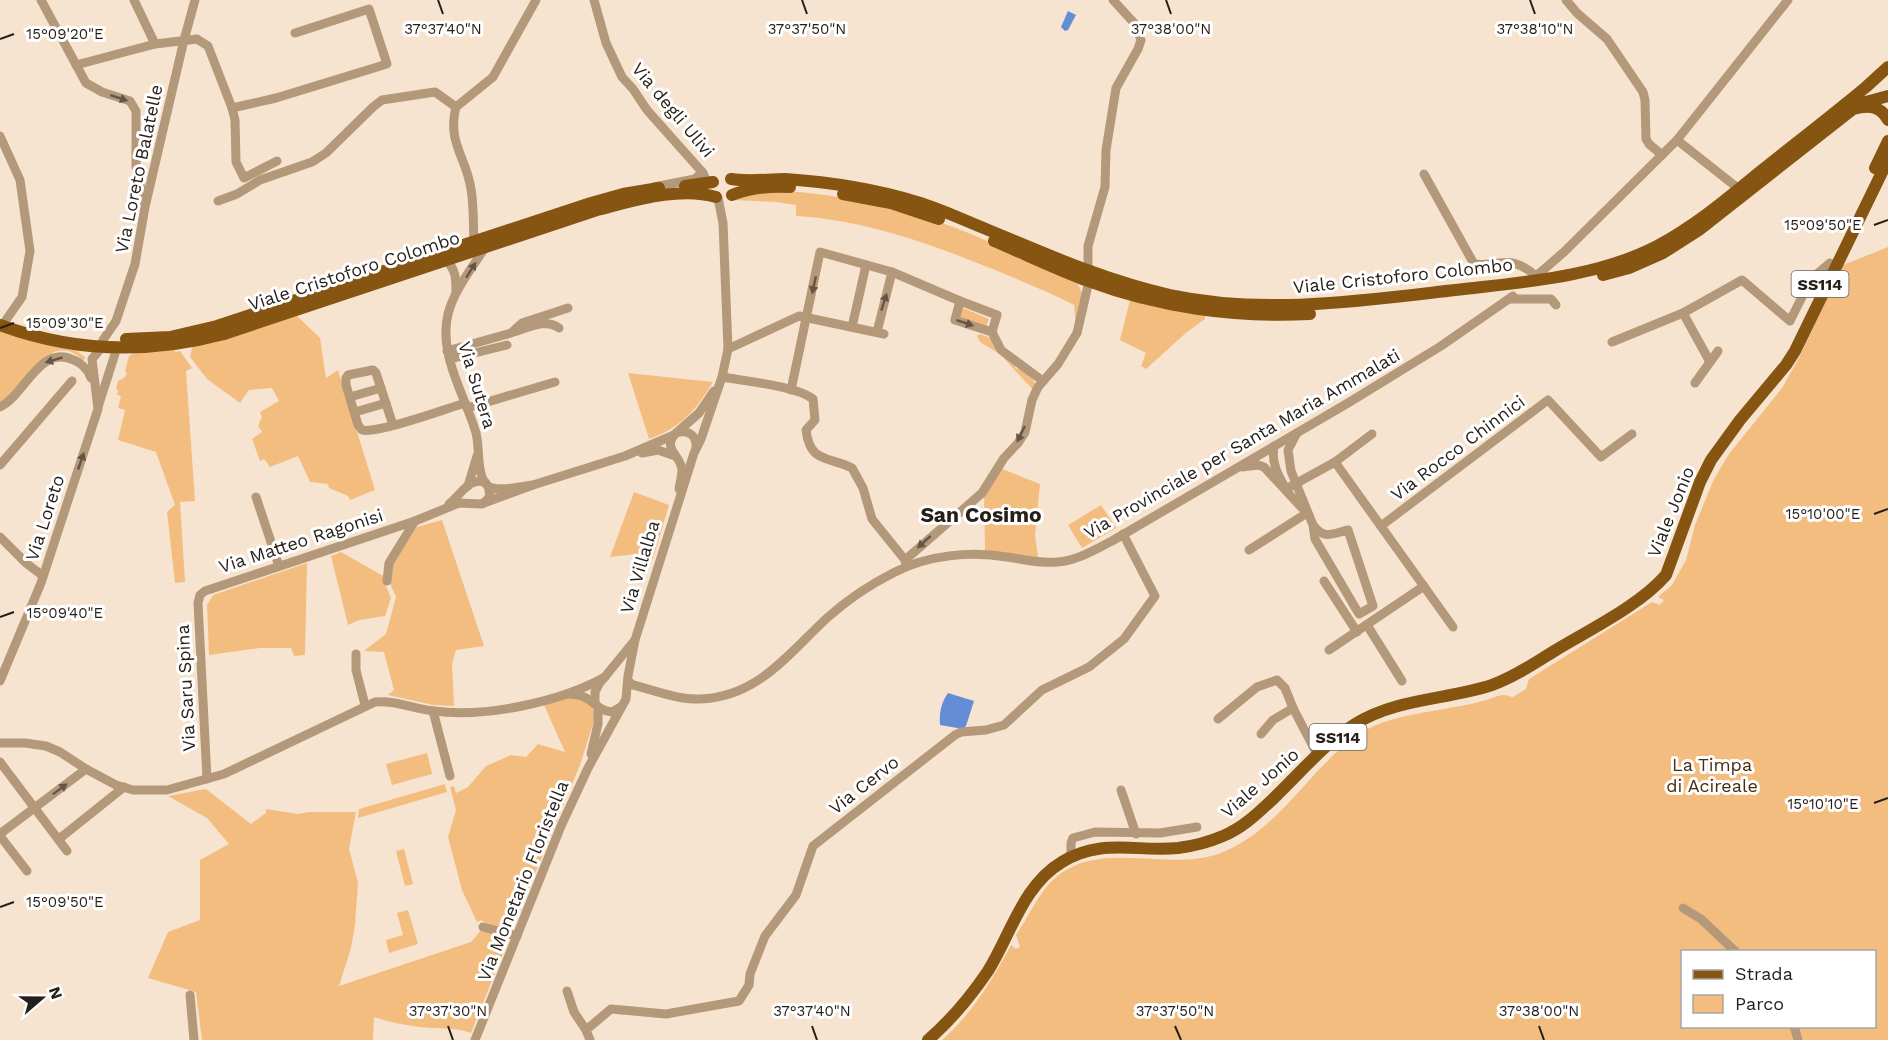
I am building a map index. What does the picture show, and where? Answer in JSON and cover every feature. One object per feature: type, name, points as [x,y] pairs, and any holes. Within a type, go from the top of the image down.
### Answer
[{"type":"main road","name":"Viale Cristoforo Colombo","points":[[2,321],[18,331],[75,344],[170,337],[217,326],[591,203],[645,190],[694,186],[713,177],[804,181],[866,189],[945,212],[1089,276],[1218,303],[1333,304],[1484,286],[1584,272],[1628,259],[1655,247],[1696,223],[1888,67]]},
{"type":"main road","points":[[1866,87],[1888,74]]},
{"type":"main road","name":"Viale Cristoforo Colombo","points":[[2,321],[103,343],[148,348],[200,340],[597,210],[651,197],[698,193],[724,197],[744,190],[784,187],[830,192],[891,203],[943,220],[1140,297],[1186,307],[1248,314],[1307,314],[1485,294],[1590,279],[1629,268],[1663,253],[1699,230],[1863,102],[1888,96]]},
{"type":"main road","points":[[1853,109],[1864,106],[1874,107],[1882,111],[1888,120]]},
{"type":"main road","name":"Viale Jonio","points":[[1740,420],[1789,348],[1888,141]]},
{"type":"main road","points":[[1824,291],[1888,151]]},
{"type":"main road","name":"Viale Jonio","points":[[928,1040],[957,1011],[983,978],[1036,886],[1071,856],[1101,847],[1177,848],[1209,842],[1225,836],[1259,813],[1355,724],[1386,709],[1472,690],[1508,678],[1649,593],[1666,575],[1700,482],[1719,447],[1786,365],[1888,160]]},
{"type":"main road","points":[[713,177],[735,187],[724,197],[712,189],[713,177]]},
{"type":"street","points":[[41,0],[86,83],[102,93],[124,98],[134,106],[136,111],[136,167],[145,207]]},
{"type":"street","points":[[134,0],[155,44]]},
{"type":"street","points":[[474,241],[471,189],[453,133],[452,122],[456,107],[493,77],[536,0]]},
{"type":"street","name":"Via degli Ulivi","points":[[594,0],[606,44],[622,77],[647,110],[713,177]]},
{"type":"street","points":[[720,381],[792,390],[807,394],[813,399],[815,420],[807,430],[812,452],[817,456],[852,468],[863,488],[872,519],[906,564],[944,525],[982,493],[1004,458],[1025,432],[1032,400],[1077,333],[1089,276],[1088,246],[1105,187],[1106,150],[1116,88],[1141,40],[1136,24],[1113,0]]},
{"type":"street","points":[[1566,0],[1577,13],[1607,39],[1643,92],[1646,100],[1646,139],[1662,155]]},
{"type":"street","points":[[1424,174],[1474,264],[1508,261],[1519,263],[1535,277],[1565,251],[1677,140],[1788,0]]},
{"type":"street","name":"Via Loreto Balatelle","points":[[92,359],[116,321],[135,264],[145,207],[184,40],[196,1]]},
{"type":"street","points":[[232,108],[276,98],[387,64],[369,9],[295,33]]},
{"type":"street","points":[[76,65],[155,44],[197,39],[208,46],[232,108],[235,120],[236,162],[245,183]]},
{"type":"street","points":[[245,183],[312,162],[326,153],[382,100],[435,92],[456,107]]},
{"type":"street","points":[[0,136],[20,180],[30,251],[22,297],[2,321]]},
{"type":"street","points":[[1677,140],[1739,189],[1749,188],[1791,156],[1801,152]]},
{"type":"street","points":[[218,201],[237,194],[245,183],[277,161]]},
{"type":"street","points":[[1663,253],[1738,197],[1739,189]]},
{"type":"street","points":[[677,503],[720,381],[728,349],[724,197]]},
{"type":"street","points":[[456,295],[487,246]]},
{"type":"street","points":[[792,390],[820,252],[892,272],[997,315],[992,332],[1001,350],[1043,381]]},
{"type":"street","points":[[446,260],[453,267],[456,276],[456,295]]},
{"type":"street","points":[[1612,342],[1683,313],[1742,280],[1790,321],[1811,279],[1830,264]]},
{"type":"street","points":[[852,327],[866,265]]},
{"type":"street","points":[[728,349],[799,316],[880,333],[892,272]]},
{"type":"street","name":"Via Sutera","points":[[456,295],[448,313],[445,341],[477,436],[480,468],[487,484]]},
{"type":"street","name":"Via Provinciale per Santa Maria Ammalati","points":[[628,678],[633,685],[655,691],[698,699],[721,697],[750,686],[777,668],[829,616],[906,564],[968,554],[1044,563],[1073,559],[1124,534],[1297,433],[1441,346],[1512,298],[1551,299],[1556,305]]},
{"type":"street","points":[[957,299],[955,320],[992,332]]},
{"type":"street","points":[[511,333],[522,323],[568,308]]},
{"type":"street","points":[[1683,313],[1710,362]]},
{"type":"street","points":[[449,355],[544,323],[554,324],[559,328]]},
{"type":"street","points":[[75,344],[88,352],[92,359],[81,364]]},
{"type":"street","points":[[449,355],[507,345]]},
{"type":"street","points":[[1695,383],[1718,351]]},
{"type":"street","points":[[98,409],[115,354]]},
{"type":"street","points":[[0,407],[8,403],[38,368],[53,358],[68,357],[81,364],[88,370],[94,389]]},
{"type":"street","name":"Via Loreto","points":[[0,681],[43,576],[98,409],[92,359]]},
{"type":"street","points":[[393,425],[376,373],[373,370],[348,375],[346,385],[355,412],[362,430],[369,432],[555,382]]},
{"type":"street","points":[[0,465],[72,381]]},
{"type":"street","points":[[677,503],[682,470],[670,447],[670,442],[699,413],[720,381]]},
{"type":"street","points":[[350,397],[381,388]]},
{"type":"street","name":"Via Rocco Chinnici","points":[[1381,526],[1548,400],[1601,457],[1632,434]]},
{"type":"street","points":[[355,412],[386,403]]},
{"type":"street","points":[[478,451],[467,487],[467,498],[477,503],[625,456],[676,434],[684,432],[691,434],[696,441],[695,451],[688,458],[676,457],[658,450],[625,456]]},
{"type":"street","points":[[1291,471],[1288,450],[1297,433]]},
{"type":"street","points":[[1286,489],[1335,462],[1372,434]]},
{"type":"street","points":[[1274,446],[1291,471],[1307,513],[1319,533],[1325,536],[1348,530],[1373,606],[1359,614],[1315,539],[1313,525]]},
{"type":"street","points":[[1274,446],[1273,461],[1276,472],[1286,489]]},
{"type":"street","points":[[1335,462],[1453,627]]},
{"type":"street","points":[[1236,468],[1258,465],[1264,467],[1307,513]]},
{"type":"street","points":[[440,511],[475,481],[498,489],[533,485]]},
{"type":"street","points":[[387,581],[389,563],[415,521],[459,503],[477,503],[487,500],[490,495],[487,484]]},
{"type":"street","points":[[256,497],[279,566]]},
{"type":"street","name":"Via Villalba","points":[[628,678],[635,640],[677,503]]},
{"type":"street","points":[[1249,550],[1307,513]]},
{"type":"street","name":"Via Matteo Ragonisi","points":[[200,596],[205,591],[415,521]]},
{"type":"street","name":"Via Cervo","points":[[586,1030],[611,1009],[666,1014],[735,1002],[743,998],[765,936],[796,895],[813,846],[955,735],[1004,725],[1042,690],[1089,667],[1124,639],[1155,596],[1124,534]]},
{"type":"street","points":[[0,537],[43,576]]},
{"type":"street","points":[[1324,580],[1357,632]]},
{"type":"street","points":[[1329,650],[1424,586]]},
{"type":"street","name":"Via Saru Spina","points":[[200,596],[198,603],[207,780]]},
{"type":"street","points":[[1367,625],[1401,681]]},
{"type":"street","points":[[588,768],[598,724],[595,692],[635,640]]},
{"type":"street","points":[[356,654],[356,670],[365,705]]},
{"type":"street","points":[[0,743],[46,746],[60,752],[86,770],[124,787],[148,791],[167,790],[207,780],[244,766],[365,705],[389,701],[433,711],[466,713],[504,710],[565,693],[613,670],[621,670],[628,678],[625,702],[588,768]]},
{"type":"street","points":[[1218,719],[1257,687],[1277,680],[1285,688],[1318,756]]},
{"type":"street","points":[[565,693],[585,696],[604,711],[612,712],[635,693],[655,691]]},
{"type":"street","points":[[1261,734],[1274,720],[1293,708]]},
{"type":"street","points":[[433,711],[450,776]]},
{"type":"street","points":[[0,762],[68,851]]},
{"type":"street","name":"Via Monetario Floristella","points":[[475,1040],[561,826],[588,768]]},
{"type":"street","points":[[27,870],[0,835],[86,770]]},
{"type":"street","points":[[58,839],[124,787]]},
{"type":"street","points":[[1121,790],[1136,834]]},
{"type":"street","points":[[1071,856],[1071,843],[1078,835],[1095,832],[1160,833],[1197,827]]},
{"type":"street","points":[[1683,908],[1701,919],[1735,950]]},
{"type":"street","points":[[483,927],[517,936]]},
{"type":"street","points":[[567,991],[574,1012],[590,1040]]},
{"type":"street","points":[[190,995],[194,1040]]},
{"type":"green space","points":[[785,191],[845,198],[923,217],[976,236],[1077,282],[1082,293],[1076,326],[1074,305],[1022,281],[943,250],[895,234],[846,222],[796,216],[796,205],[735,200],[741,196]]},
{"type":"green space","name":"La Timpa di Acireale","points":[[1888,247],[1888,1040],[942,1040],[972,1008],[989,984],[1011,945],[1016,949],[1020,947],[1016,935],[1048,885],[1066,870],[1086,862],[1107,858],[1175,860],[1197,859],[1218,854],[1239,844],[1276,816],[1324,764],[1359,734],[1381,723],[1406,716],[1472,704],[1501,695],[1513,697],[1526,689],[1529,679],[1652,602],[1660,605],[1664,600],[1658,597],[1672,585],[1686,560],[1695,525],[1714,479],[1729,454],[1782,388],[1800,356],[1843,265]]},
{"type":"green space","points":[[1130,300],[1205,315],[1205,319],[1146,369],[1141,366],[1146,353],[1120,340]]},
{"type":"green space","points":[[963,308],[989,319],[986,326],[961,319],[960,313]]},
{"type":"green space","points":[[297,316],[320,338],[326,378],[338,370],[375,490],[350,500],[348,496],[329,488],[328,484],[310,482],[298,456],[270,467],[264,459],[260,461],[252,439],[262,432],[258,426],[262,417],[260,412],[279,401],[272,388],[249,390],[240,403],[207,379],[190,357],[192,347]]},
{"type":"green space","points":[[0,329],[73,348],[86,358],[82,360],[64,350],[52,353],[6,400],[0,403]]},
{"type":"green space","points":[[980,334],[991,338],[1016,366],[1015,368],[1019,368],[1031,378],[1035,383],[1034,391],[1000,354],[980,342],[977,336]]},
{"type":"green space","points":[[173,349],[176,352],[180,351],[192,368],[186,371],[195,501],[180,502],[185,582],[175,583],[167,512],[175,505],[156,452],[118,440],[125,410],[118,408],[121,396],[117,395],[118,390],[116,389],[118,381],[127,373],[125,371],[129,356],[135,352]]},
{"type":"green space","points":[[628,373],[713,382],[687,417],[670,429],[649,439]]},
{"type":"green space","points":[[1000,468],[1040,484],[1035,535],[1038,557],[985,551],[984,495]]},
{"type":"green space","points":[[634,492],[669,505],[653,559],[635,554],[610,557]]},
{"type":"green space","points":[[1101,505],[1116,528],[1082,548],[1068,525]]},
{"type":"green space","points":[[442,520],[484,646],[456,650],[452,664],[454,706],[433,705],[388,695],[394,690],[384,652],[364,651],[386,634],[396,597],[389,581],[392,564],[417,527]]},
{"type":"green space","points":[[341,552],[385,577],[384,581],[391,598],[385,616],[359,620],[348,625],[331,556]]},
{"type":"green space","points":[[307,563],[305,655],[294,656],[291,648],[260,648],[209,655],[207,605],[213,595]]},
{"type":"green space","points":[[568,697],[578,698],[590,705],[595,718],[580,765],[513,927],[501,929],[481,920],[477,922],[462,890],[448,837],[456,810],[450,787],[454,786],[456,793],[468,787],[486,766],[511,755],[526,757],[538,744],[565,752],[544,705]]},
{"type":"green space","points":[[427,753],[432,774],[392,785],[386,764]]},
{"type":"green space","points":[[445,784],[447,792],[358,818],[359,809]]},
{"type":"green space","points":[[206,789],[251,824],[266,813],[266,809],[298,814],[356,812],[349,849],[358,883],[355,925],[351,948],[339,986],[471,942],[481,930],[505,935],[508,939],[507,943],[471,1033],[408,1025],[374,1017],[373,1040],[202,1040],[196,992],[148,978],[168,932],[200,920],[200,860],[229,844],[207,818],[168,796]]},
{"type":"green space","points":[[404,849],[413,884],[405,886],[396,851]]},
{"type":"green space","points":[[408,910],[418,944],[389,953],[386,940],[403,935],[397,913]]},
{"type":"water","points":[[1068,11],[1076,15],[1068,30],[1065,31],[1061,27]]},
{"type":"water","points":[[948,693],[974,701],[963,729],[940,725],[941,708]]},
{"type":"district","name":"San Cosimo","points":[[981,515]]}]
